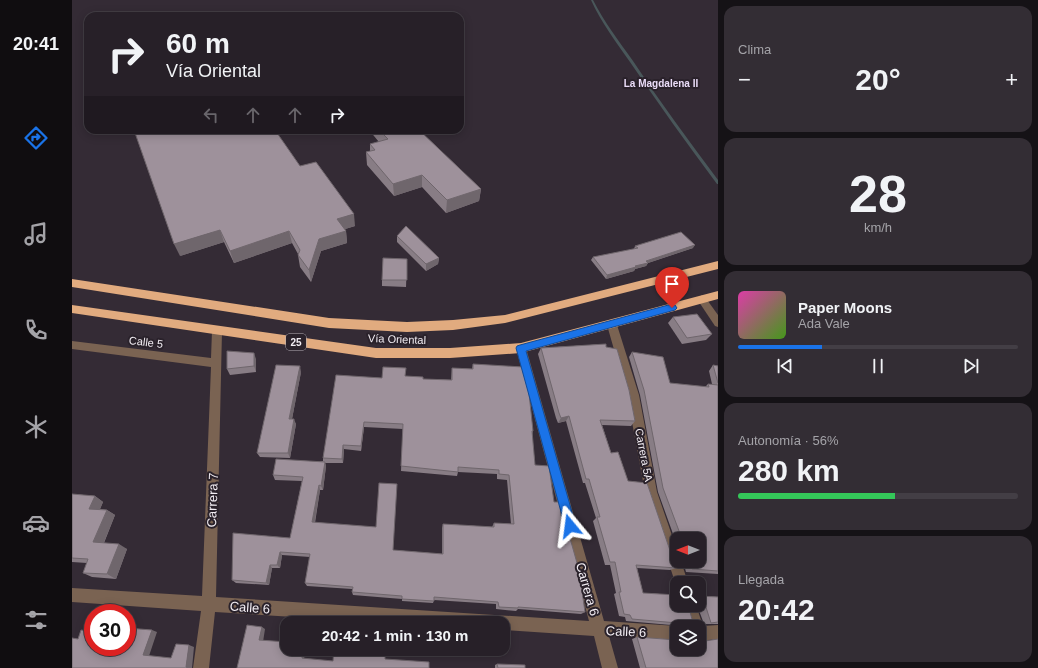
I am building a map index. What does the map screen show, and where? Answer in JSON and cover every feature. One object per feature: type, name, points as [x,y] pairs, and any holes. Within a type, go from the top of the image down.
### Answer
[{"type":"highway","name":"Vía Oriental","points":[[72,282],[329,323],[407,327],[453,325],[505,319],[718,265]]},
{"type":"highway","name":"Vía Oriental","points":[[72,310],[376,353],[450,353],[520,348],[612,325],[718,295]]},
{"type":"street","points":[[702,299],[718,323]]},
{"type":"street","name":"Carrera 5A","points":[[612,325],[633,395],[651,492],[679,576]]},
{"type":"street","name":"Carrera 7","points":[[201,668],[209,604],[217,331]]},
{"type":"street","name":"Calle 5","points":[[72,345],[216,363]]},
{"type":"street","name":"Carrera 6","points":[[520,348],[610,668]]},
{"type":"street","name":"Calle 6","points":[[72,595],[394,616]]},
{"type":"street","name":"Calle 6","points":[[510,623],[670,633]]},
{"type":"street","points":[[706,633],[718,632]]},
{"type":"building","points":[[135,134],[278,134],[300,166],[316,162],[354,214],[337,219],[346,231],[319,239],[309,270],[298,255],[300,250],[289,231],[230,251],[220,230],[174,244]]},
{"type":"building","points":[[383,134],[423,134],[481,189],[447,200],[422,175],[393,184],[366,152],[375,150],[370,144],[388,139]]},
{"type":"building","points":[[406,226],[439,258],[426,264],[397,236]]},
{"type":"building","points":[[681,232],[695,245],[646,261],[648,263],[635,266],[636,267],[607,275],[593,257],[638,248],[635,246]]},
{"type":"building","points":[[383,258],[407,259],[407,280],[382,280]]},
{"type":"building","points":[[697,314],[712,334],[687,338],[673,317]]},
{"type":"building","points":[[606,344],[606,347],[617,349],[629,390],[635,421],[600,420],[611,453],[618,452],[628,481],[647,483],[670,550],[670,568],[636,565],[643,593],[670,595],[670,612],[690,612],[692,620],[670,620],[670,622],[632,619],[630,615],[624,614],[615,562],[610,562],[597,517],[600,517],[589,479],[586,479],[569,416],[561,418],[541,348]]},
{"type":"building","points":[[227,351],[254,353],[254,366],[227,369]]},
{"type":"building","points":[[632,352],[663,357],[670,383],[709,387],[708,384],[718,385],[718,571],[692,569],[706,568],[706,532],[679,532],[663,488],[644,390]]},
{"type":"building","points":[[473,364],[523,367],[528,384],[535,465],[549,466],[554,502],[560,502],[561,516],[564,517],[579,570],[585,612],[499,607],[498,602],[434,597],[434,601],[402,599],[402,596],[352,592],[353,587],[305,583],[310,554],[280,552],[277,565],[270,565],[266,583],[232,580],[233,533],[290,538],[303,477],[273,475],[276,459],[325,462],[312,522],[376,527],[379,483],[397,484],[393,550],[443,554],[443,524],[494,527],[494,523],[514,524],[509,475],[499,474],[499,470],[458,467],[458,472],[401,466],[403,424],[364,422],[361,446],[343,445],[342,459],[323,458],[336,375],[382,378],[383,367],[406,368],[405,376],[423,377],[423,379],[452,380],[452,368],[473,369]]},
{"type":"building","points":[[276,365],[300,366],[289,419],[294,419],[288,453],[257,453]]},
{"type":"building","points":[[713,365],[718,366],[718,383]]},
{"type":"building","points":[[72,494],[95,496],[89,509],[107,510],[93,542],[119,544],[107,574],[83,573],[88,559],[72,558]]},
{"type":"building","points":[[706,596],[718,597],[718,622],[711,623],[706,607]]},
{"type":"building","points":[[247,625],[262,627],[259,640],[280,642],[280,656],[302,656],[302,658],[333,661],[333,656],[385,656],[385,659],[429,662],[429,668],[237,668]]},
{"type":"building","points":[[136,629],[152,630],[143,655],[171,658],[176,644],[189,645],[186,667],[188,668],[72,668],[72,638],[78,639],[81,630],[84,630],[84,656],[136,656]]},
{"type":"building","points":[[637,637],[670,639],[670,656],[706,656],[706,641],[718,639],[718,668],[646,668]]},
{"type":"building","points":[[497,664],[525,665],[525,668],[498,668]]},
{"type":"waterway","points":[[592,0],[608,28],[718,183]]},
{"type":"district","name":"La Magdalena II","points":[[661,83]]},
{"type":"route","points":[[570,526],[520,348],[672,308]]}]
